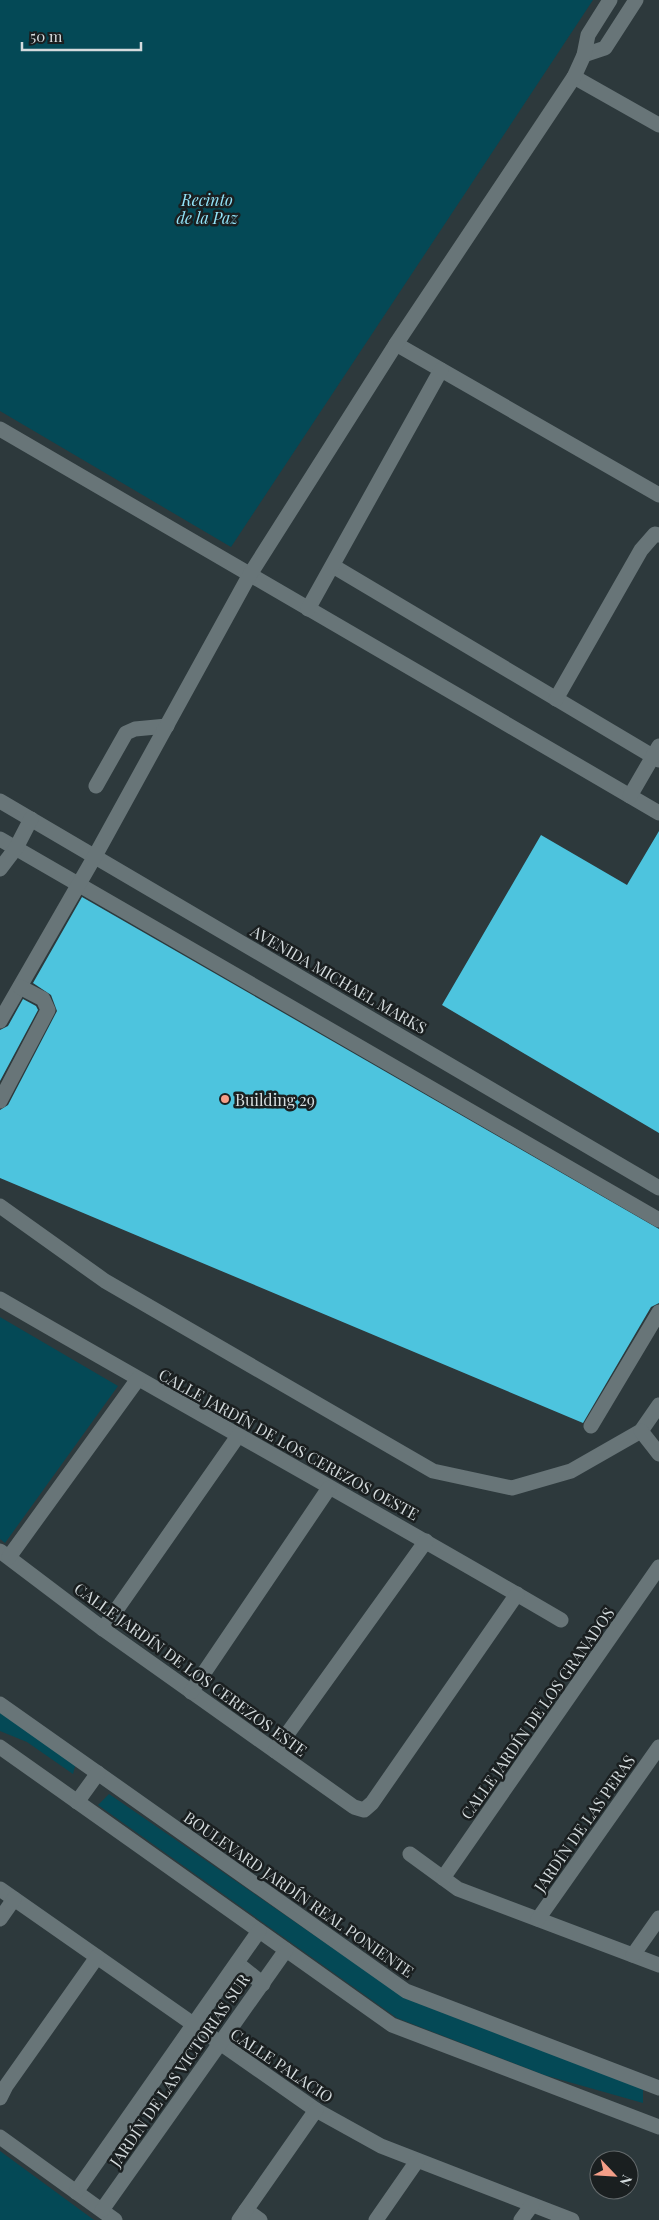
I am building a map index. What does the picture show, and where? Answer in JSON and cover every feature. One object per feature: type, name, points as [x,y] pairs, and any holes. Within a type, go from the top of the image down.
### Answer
[{"type":"street","points":[[0,1020],[79,885],[249,576],[396,344],[574,77],[584,55],[588,35],[610,0]]},
{"type":"street","points":[[584,55],[605,48],[636,0]]},
{"type":"street","points":[[574,77],[659,125]]},
{"type":"street","points":[[396,344],[659,495]]},
{"type":"street","points":[[308,609],[441,370]]},
{"type":"street","points":[[0,429],[249,576],[399,660],[659,813]]},
{"type":"street","points":[[556,699],[642,550],[655,534],[659,535]]},
{"type":"street","points":[[333,566],[556,699],[657,754],[630,796]]},
{"type":"street","points":[[96,786],[126,733],[135,729],[167,726]]},
{"type":"street","name":"AVENIDA MICHAEL MARKS","points":[[0,801],[659,1188]]},
{"type":"street","points":[[0,869],[16,848],[31,819]]},
{"type":"street","points":[[0,838],[659,1220]]},
{"type":"street","points":[[0,1101],[48,1010],[43,999],[20,987]]},
{"type":"street","points":[[0,1206],[105,1281],[433,1471],[512,1488],[570,1471],[641,1431],[659,1405]]},
{"type":"street","name":"CALLE JARDÍN DE LOS CEREZOS OESTE","points":[[0,1299],[329,1488],[426,1541],[561,1620]]},
{"type":"street","points":[[592,1426],[659,1312]]},
{"type":"street","points":[[5,1554],[138,1379]]},
{"type":"street","points":[[641,1431],[659,1454]]},
{"type":"street","points":[[103,1629],[238,1436]]},
{"type":"street","points":[[190,1692],[329,1488]]},
{"type":"street","points":[[275,1751],[426,1541]]},
{"type":"street","name":"CALLE JARDÍN DE LOS CEREZOS ESTE","points":[[5,1554],[103,1629],[190,1692],[354,1807],[364,1810],[372,1802],[517,1594]]},
{"type":"street","name":"CALLE JARDÍN DE LOS GRANADOS","points":[[443,1878],[659,1567]]},
{"type":"street","name":"BOULEVARD JARDÍN REAL PONIENTE","points":[[0,1704],[406,1991],[659,2088]]},
{"type":"street","points":[[0,1747],[392,2025],[658,2122]]},
{"type":"street","name":"JARDÍN DE LAS PERAS","points":[[538,1919],[659,1748]]},
{"type":"street","points":[[77,1802],[98,1773]]},
{"type":"street","points":[[410,1854],[458,1889],[659,1965]]},
{"type":"street","name":"CALLE PALACIO","points":[[0,1889],[316,2110],[360,2136],[572,2220]]},
{"type":"street","points":[[0,1919],[14,1899]]},
{"type":"street","points":[[633,1955],[659,1918]]},
{"type":"street","name":"JARDÍN DE LAS VICTORIAS SUR","points":[[76,2192],[259,1931]]},
{"type":"street","name":"JARDÍN DE LAS VICTORIAS SUR","points":[[102,2210],[286,1950]]},
{"type":"street","points":[[0,2098],[6,2086],[97,1957]]},
{"type":"street","points":[[237,1963],[262,1984]]},
{"type":"street","points":[[260,2220],[242,2215],[316,2110]]},
{"type":"street","points":[[0,2137],[115,2220]]},
{"type":"street","points":[[376,2220],[417,2160]]},
{"type":"street","points":[[521,2220],[532,2205]]},
{"type":"green space","name":"Recinto de la Paz","points":[[0,0],[593,0],[231,547],[0,411]]},
{"type":"green space","points":[[0,1317],[118,1386],[5,1543],[0,1539]]},
{"type":"green space","points":[[0,1709],[76,1762],[73,1774],[27,1742],[0,1731]]},
{"type":"green space","points":[[109,1794],[407,1999],[643,2089],[643,2103],[544,2075],[397,2018],[98,1805]]},
{"type":"green space","points":[[0,2151],[94,2220],[0,2220]]},
{"type":"building","points":[[659,831],[659,1133],[442,1005],[541,835],[627,885]]},
{"type":"building","name":"Building 29","points":[[82,897],[659,1229],[659,1303],[651,1307],[583,1423],[0,1178],[0,1110],[8,1105],[57,1011],[51,995],[33,983]]},
{"type":"building","points":[[23,999],[36,1006],[38,1010],[0,1081],[0,1030],[8,1026]]},
{"type":"place","name":"Building 29","points":[[225,1099]]}]
